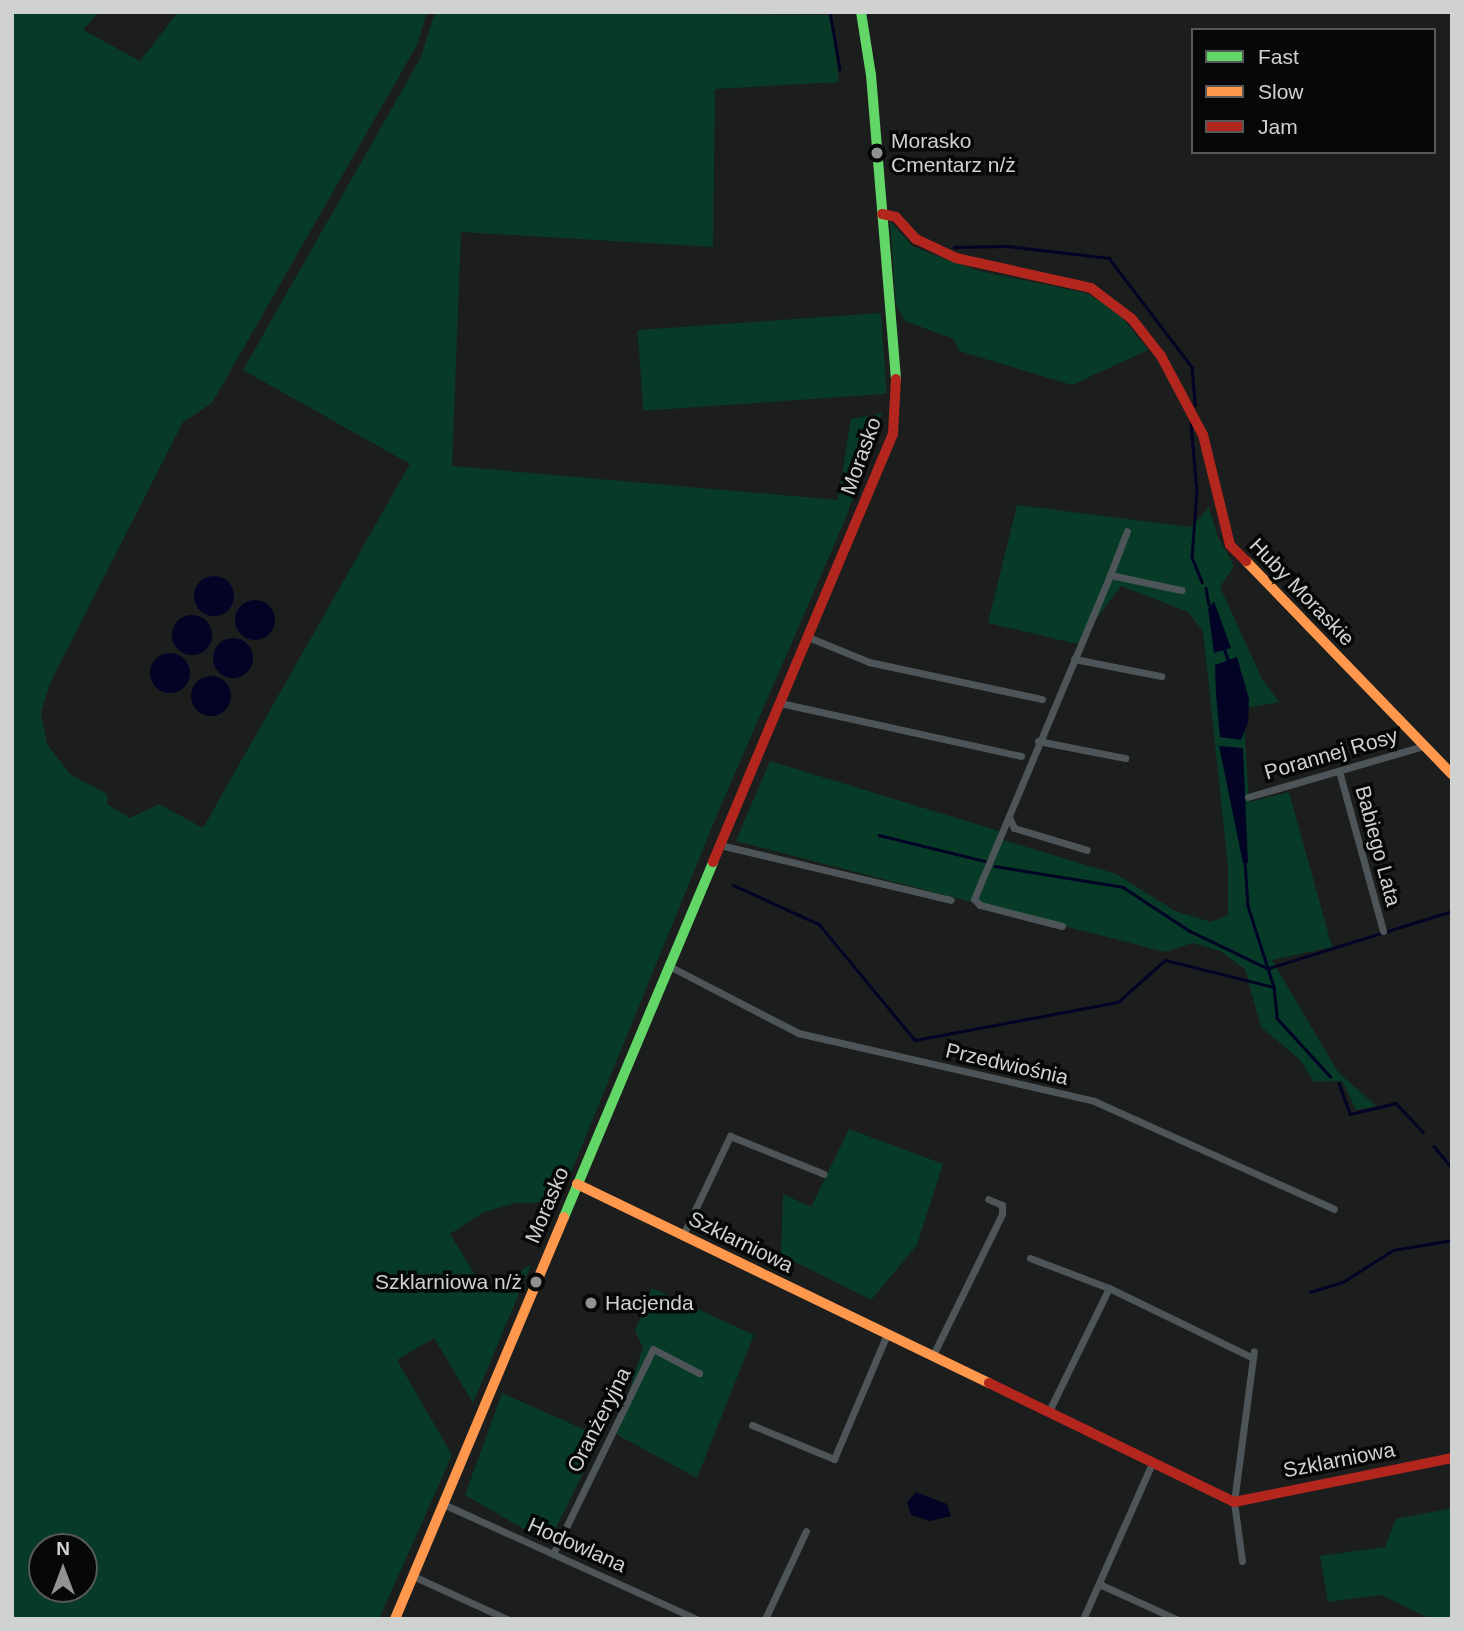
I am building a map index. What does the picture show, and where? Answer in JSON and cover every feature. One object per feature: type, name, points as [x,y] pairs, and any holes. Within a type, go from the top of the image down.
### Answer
[{"type":"street","name":"Morasko","points":[[395,1619],[883,460],[897,411],[871,75],[861,12]]},
{"type":"street","name":"Huby Moraskie","points":[[882,214],[896,217],[916,239],[956,258],[1091,288],[1132,319],[1161,356],[1203,435],[1230,545],[1452,774]]},
{"type":"street","points":[[1062,926],[976,902],[1038,741],[1128,531]]},
{"type":"street","points":[[1110,575],[1181,590]]},
{"type":"street","points":[[808,637],[869,662],[1042,699]]},
{"type":"street","points":[[1074,659],[1161,676]]},
{"type":"street","points":[[780,703],[1021,756]]},
{"type":"street","points":[[1038,741],[1125,758]]},
{"type":"street","name":"Porannej Rosy","points":[[1248,797],[1424,746]]},
{"type":"street","name":"Babiego Lata","points":[[1339,771],[1383,931]]},
{"type":"street","points":[[1009,817],[1014,828],[1087,850]]},
{"type":"street","points":[[720,845],[951,900]]},
{"type":"street","name":"Przedwiośnia","points":[[669,966],[799,1033],[1094,1101],[1334,1209]]},
{"type":"street","points":[[683,1235],[730,1136],[824,1174]]},
{"type":"street","name":"Szklarniowa","points":[[577,1184],[1234,1502],[1452,1458]]},
{"type":"street","points":[[933,1355],[1002,1214],[1002,1205],[988,1199]]},
{"type":"street","points":[[1030,1258],[1109,1288],[1254,1354],[1234,1502],[1242,1561]]},
{"type":"street","points":[[1049,1411],[1109,1288]]},
{"type":"street","points":[[752,1425],[834,1459],[887,1334]]},
{"type":"street","name":"Oranżeryjna","points":[[553,1554],[653,1349],[699,1373]]},
{"type":"street","points":[[1083,1619],[1153,1461]]},
{"type":"street","name":"Hodowlana","points":[[443,1504],[696,1619]]},
{"type":"street","points":[[765,1619],[806,1531]]},
{"type":"street","points":[[413,1576],[507,1619]]},
{"type":"street","points":[[1099,1584],[1176,1619]]},
{"type":"green space","points":[[12,12],[99,12],[83,30],[140,61],[178,12],[427,12],[417,45],[212,403],[183,422],[50,683],[41,713],[47,744],[70,774],[107,794],[107,804],[130,818],[159,804],[203,828],[410,464],[243,370],[421,57],[435,12],[831,15],[839,82],[715,89],[713,247],[461,232],[452,466],[838,500],[851,419],[882,413],[845,520],[719,810],[559,1202],[516,1203],[484,1212],[450,1234],[485,1291],[531,1265],[473,1403],[434,1338],[397,1360],[452,1455],[379,1619],[12,1619]]},
{"type":"green space","points":[[890,221],[912,246],[934,255],[979,271],[1086,293],[1117,311],[1148,350],[1072,385],[959,351],[954,339],[905,321],[896,305]]},
{"type":"green space","points":[[881,313],[887,394],[643,411],[638,330]]},
{"type":"green space","points":[[1017,505],[1191,527],[1209,507],[1217,535],[1234,566],[1220,587],[1262,679],[1279,702],[1243,709],[1249,802],[1289,792],[1332,947],[1272,960],[1338,1072],[1376,1106],[1356,1110],[1342,1081],[1314,1082],[1300,1060],[1261,1027],[1245,969],[1220,951],[1192,943],[1165,952],[736,841],[770,761],[1002,832],[1003,840],[1116,874],[1175,911],[1211,922],[1228,915],[1228,866],[1203,631],[1188,612],[1121,586],[1077,644],[988,623]]},
{"type":"green space","points":[[849,1129],[943,1164],[917,1245],[871,1300],[781,1255],[783,1194],[811,1207]]},
{"type":"green space","points":[[652,1288],[754,1335],[697,1478],[616,1434],[643,1347],[635,1331]]},
{"type":"green space","points":[[502,1393],[601,1437],[551,1538],[522,1528],[465,1495]]},
{"type":"green space","points":[[1452,1508],[1452,1619],[1431,1619],[1381,1595],[1328,1602],[1320,1556],[1385,1547],[1396,1519]]},
{"type":"water","points":[[214,576],[228,582],[234,596],[228,610],[214,616],[200,610],[194,596],[200,582]]},
{"type":"water","points":[[255,600],[269,606],[275,620],[269,634],[255,640],[241,634],[235,620],[241,606]]},
{"type":"water","points":[[1214,601],[1231,648],[1214,653],[1208,609]]},
{"type":"water","points":[[192,615],[200,616],[206,621],[211,627],[211,643],[206,649],[200,654],[192,655],[184,654],[178,649],[173,643],[172,635],[173,627],[178,621],[184,616]]},
{"type":"water","points":[[233,638],[247,644],[253,658],[247,672],[233,678],[219,672],[213,658],[219,644]]},
{"type":"water","points":[[170,653],[184,659],[190,673],[184,687],[170,693],[156,687],[150,673],[156,659]]},
{"type":"water","points":[[1237,657],[1249,699],[1248,723],[1241,740],[1220,737],[1216,695],[1215,665]]},
{"type":"water","points":[[211,676],[225,682],[231,696],[225,710],[211,716],[197,710],[191,696],[197,682]]},
{"type":"water","points":[[1219,746],[1243,748],[1248,863],[1243,863]]},
{"type":"water","points":[[916,1492],[947,1504],[951,1516],[930,1521],[911,1515],[907,1502]]},
{"type":"waterway","points":[[830,12],[840,69]]},
{"type":"waterway","points":[[954,247],[1007,246],[1109,258],[1192,367],[1195,405]]},
{"type":"waterway","points":[[1191,423],[1197,491],[1192,557],[1202,582]]},
{"type":"waterway","points":[[1206,588],[1209,605]]},
{"type":"waterway","points":[[1224,648],[1229,662]]},
{"type":"waterway","points":[[879,835],[985,861]]},
{"type":"waterway","points":[[1245,860],[1248,906],[1274,987],[1277,1018],[1330,1076]]},
{"type":"waterway","points":[[995,866],[1123,887],[1190,931],[1269,969]]},
{"type":"waterway","points":[[733,885],[819,924],[915,1040],[1118,1002],[1165,960],[1274,987]]},
{"type":"waterway","points":[[1269,968],[1452,911]]},
{"type":"waterway","points":[[1339,1083],[1350,1114],[1396,1103],[1423,1132]]},
{"type":"waterway","points":[[1434,1146],[1452,1168]]},
{"type":"waterway","points":[[1310,1292],[1343,1282],[1393,1250],[1452,1240]]},
{"type":"traffic: fast","points":[[861,12],[871,75],[896,379]]},
{"type":"traffic: fast","points":[[564,1217],[713,862]]},
{"type":"traffic: slow","points":[[1246,561],[1452,774]]},
{"type":"traffic: slow","points":[[577,1184],[989,1383]]},
{"type":"traffic: slow","points":[[395,1619],[564,1217]]},
{"type":"traffic: jam","points":[[882,214],[896,217],[916,239],[956,258],[1091,288],[1132,319],[1161,356],[1203,435],[1230,545],[1246,561]]},
{"type":"traffic: jam","points":[[713,862],[893,434],[896,379]]},
{"type":"traffic: jam","points":[[989,1383],[1234,1502],[1452,1458]]},
{"type":"place","name":"Morasko Cmentarz n/ż","points":[[877,153]]},
{"type":"place","name":"Szklarniowa n/ż","points":[[536,1282]]},
{"type":"place","name":"Hacjenda","points":[[591,1303]]}]
